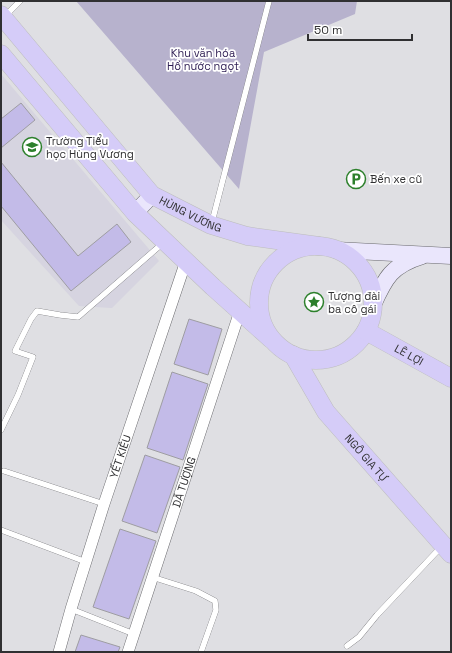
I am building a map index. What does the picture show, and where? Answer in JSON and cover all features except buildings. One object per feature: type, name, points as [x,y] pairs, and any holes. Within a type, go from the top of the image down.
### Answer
[{"type":"main road","name":"HÙNG VƯƠNG","points":[[2,17],[152,195],[211,225],[247,236],[328,248]]},
{"type":"main road","points":[[1,54],[135,213],[240,311],[293,355],[309,360],[326,359],[342,354],[351,348],[366,331],[371,318],[373,306],[381,288],[392,271],[408,260],[427,254]]},
{"type":"main road","points":[[135,213],[152,195]]},
{"type":"main road","points":[[271,338],[262,322],[259,304],[262,286],[270,269],[284,256],[300,248],[328,248],[451,256]]},
{"type":"main road","points":[[328,248],[352,259],[364,272],[371,288],[373,306]]},
{"type":"main road","name":"LÊ LỢI","points":[[366,331],[451,378]]},
{"type":"main road","name":"NGÔ GIA TỰ","points":[[293,355],[326,412],[447,549]]},
{"type":"street","name":"YẾT KIÊU","points":[[59,652],[104,504],[186,261]]},
{"type":"street","name":"DÃ TƯỢNG","points":[[128,652],[240,311]]},
{"type":"lane","points":[[2,17],[20,1]]},
{"type":"lane","points":[[211,225],[269,1]]},
{"type":"lane","points":[[1,430],[18,395],[33,357],[15,351],[37,310],[78,317],[165,241]]},
{"type":"lane","points":[[4,471],[104,504]]},
{"type":"lane","points":[[1,530],[86,562]]},
{"type":"lane","points":[[347,646],[359,637],[378,615],[447,549]]},
{"type":"lane","points":[[152,577],[196,591],[215,602],[216,610],[201,652]]},
{"type":"lane","points":[[71,609],[134,634]]},
{"type":"shaded area","name":"Trường Tiểu học Hùng Vương","points":[[1,74],[159,261],[112,308],[79,306],[1,220]]},
{"type":"green space","name":"Khu văn hóa Hồ nước ngọt","points":[[76,1],[357,1],[355,14],[264,52],[239,189]]},
{"type":"place","name":"Trường Tiểu học Hùng Vương","points":[[32,147]]},
{"type":"place","name":"Bến xe cũ","points":[[356,179]]},
{"type":"place","name":"Tượng đài ba cô gái","points":[[314,302]]}]
